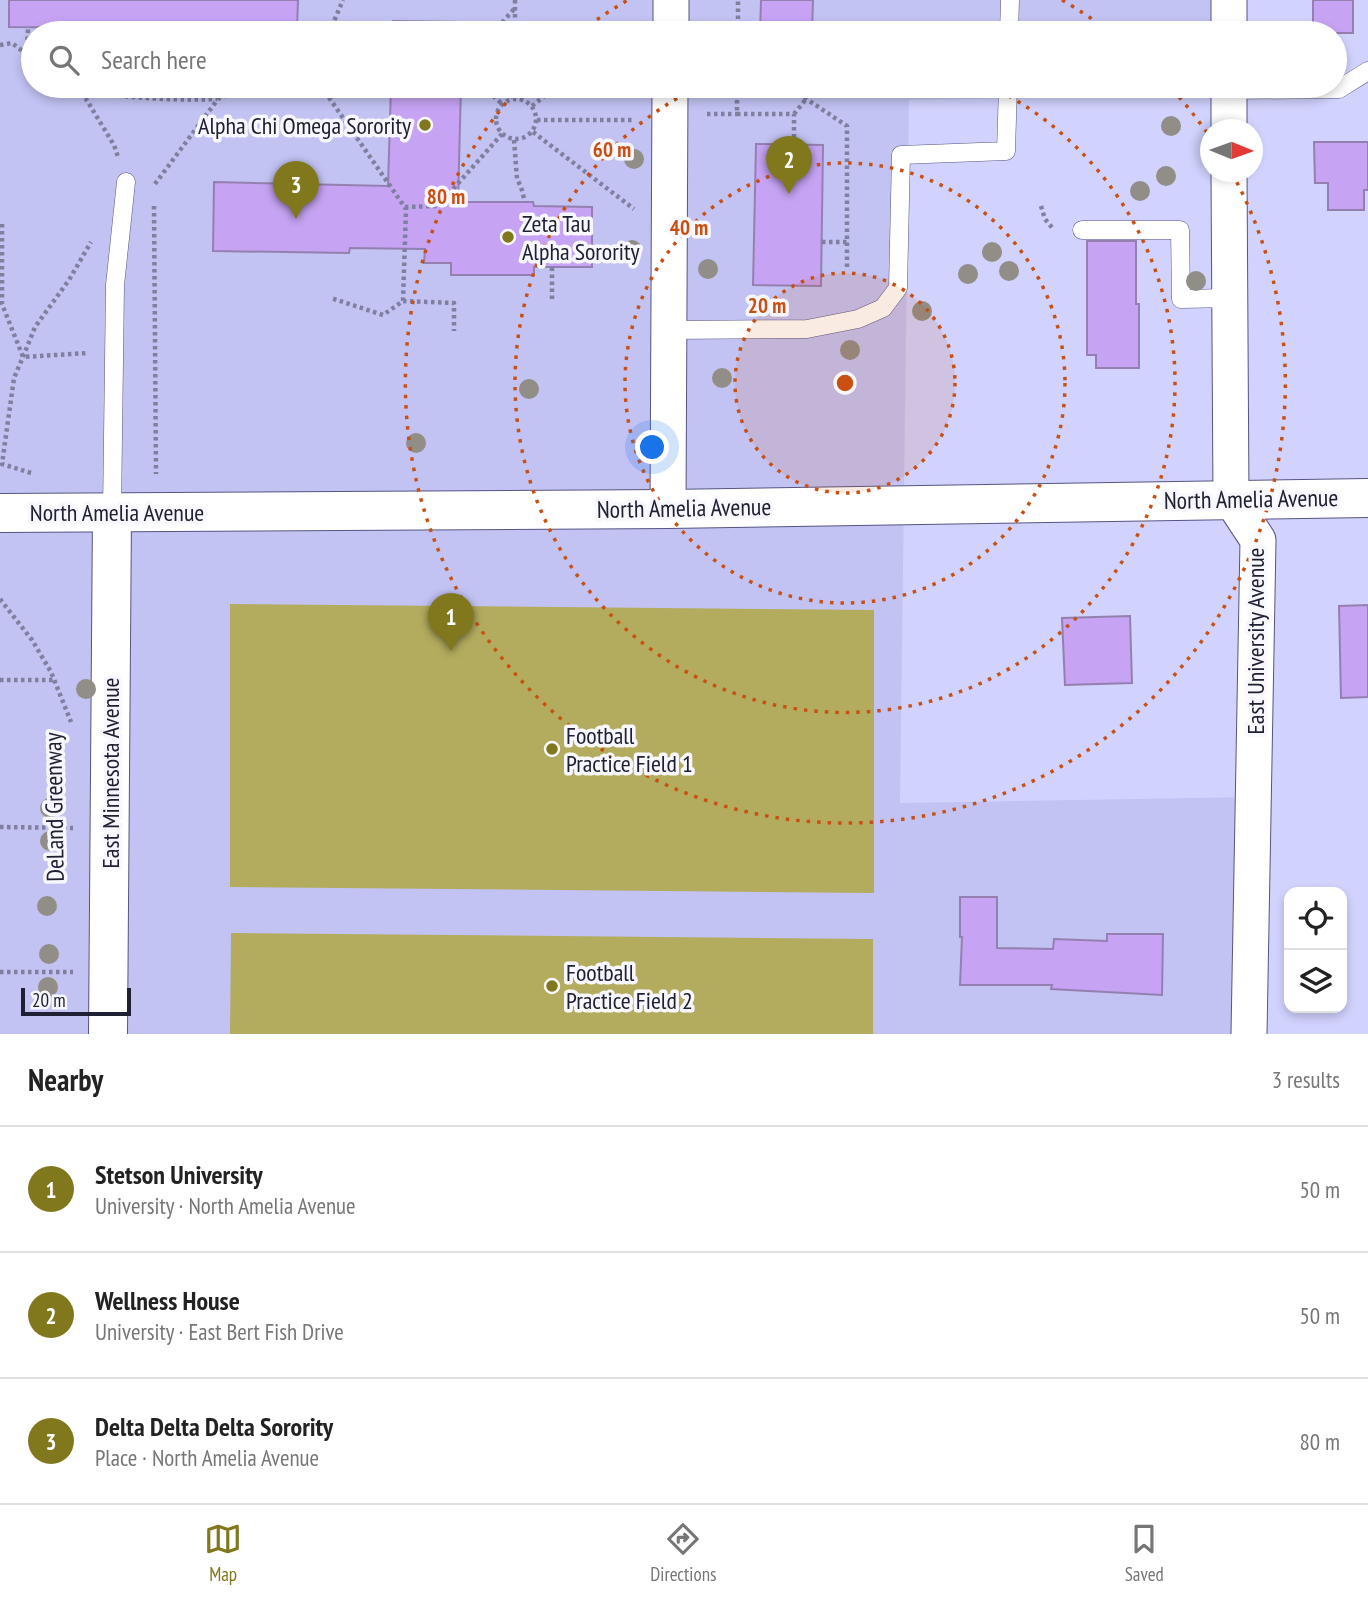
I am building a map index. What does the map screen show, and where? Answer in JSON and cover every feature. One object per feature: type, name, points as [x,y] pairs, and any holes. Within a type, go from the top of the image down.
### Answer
[{"type":"main road","name":"North Amelia Avenue","points":[[0,513],[112,496],[668,509],[1368,498]]},
{"type":"main road","name":"East Minnesota Avenue","points":[[108,1034],[112,496]]},
{"type":"street","points":[[671,0],[671,21]]},
{"type":"street","points":[[1228,0],[1229,21]]},
{"type":"street","points":[[668,509],[670,98]]},
{"type":"street","points":[[1229,98],[1229,119]]},
{"type":"street","points":[[1229,182],[1231,499]]},
{"type":"street","name":"East University Avenue","points":[[1231,499],[1258,540],[1250,1034]]},
{"type":"lane","points":[[1009,21],[1010,0]]},
{"type":"lane","points":[[1347,84],[1368,71]]},
{"type":"lane","points":[[669,330],[807,329],[858,319],[883,308],[898,288],[901,155],[1006,151],[1008,98]]},
{"type":"lane","points":[[112,496],[115,285],[126,181]]},
{"type":"lane","points":[[1082,230],[1180,230],[1181,299],[1230,298]]},
{"type":"path","points":[[334,21],[343,0]]},
{"type":"path","points":[[514,0],[515,21]]},
{"type":"path","points":[[738,0],[738,21]]},
{"type":"path","points":[[504,21],[515,8]]},
{"type":"path","points":[[0,45],[12,43],[21,50]]},
{"type":"path","points":[[85,98],[114,145],[126,181],[154,186]]},
{"type":"path","points":[[134,98],[218,99]]},
{"type":"path","points":[[329,98],[406,209],[404,301]]},
{"type":"path","points":[[496,98],[502,104]]},
{"type":"path","points":[[532,106],[542,98]]},
{"type":"path","points":[[737,98],[737,114]]},
{"type":"path","points":[[112,496],[156,478],[154,186],[218,99]]},
{"type":"path","points":[[516,99],[522,99],[532,106],[537,120],[533,132],[520,140],[514,140],[498,130],[496,116],[502,104],[516,99]]},
{"type":"path","points":[[793,145],[794,114],[806,99],[847,126],[848,269]]},
{"type":"path","points":[[696,114],[794,114]]},
{"type":"path","points":[[537,120],[640,120]]},
{"type":"path","points":[[533,132],[641,214]]},
{"type":"path","points":[[405,207],[438,206],[502,134]]},
{"type":"path","points":[[514,140],[517,179],[525,202]]},
{"type":"path","points":[[2,224],[2,304],[23,357]]},
{"type":"path","points":[[32,474],[1,464],[14,378],[35,327],[69,280],[94,236]]},
{"type":"path","points":[[822,242],[847,242]]},
{"type":"path","points":[[552,267],[552,299]]},
{"type":"path","points":[[331,298],[383,315],[404,301],[454,303],[454,331]]},
{"type":"path","points":[[23,357],[96,353]]},
{"type":"path","name":"DeLand Greenway","points":[[0,599],[32,640],[54,680],[71,723]]},
{"type":"path","points":[[0,680],[54,680]]},
{"type":"path","name":"DeLand Greenway","points":[[0,827],[74,828],[74,841]]},
{"type":"path","points":[[73,959],[73,985]]},
{"type":"path","points":[[0,972],[73,972]]},
{"type":"shaded area","points":[[0,0],[1229,0],[1229,21],[21,21],[21,98],[1037,98],[909,100],[900,803],[1254,797],[1249,1034],[0,1034]]},
{"type":"shaded area","name":"Football Practice Field 1","points":[[230,604],[874,610],[874,893],[230,887]]},
{"type":"shaded area","name":"Football Practice Field 2","points":[[231,933],[873,939],[873,1034],[230,1034]]},
{"type":"building","points":[[9,0],[298,0],[297,21],[21,21],[21,27],[9,27]]},
{"type":"building","points":[[761,0],[813,0],[812,21],[760,21]]},
{"type":"building","points":[[1313,0],[1353,0],[1353,33],[1347,33],[1347,21],[1313,21]]},
{"type":"building","points":[[391,98],[461,98],[458,202],[533,202],[534,206],[592,207],[592,267],[534,267],[534,275],[451,275],[451,263],[424,263],[425,249],[350,248],[349,253],[213,251],[214,182],[388,186]]},
{"type":"building","points":[[1314,142],[1368,142],[1368,190],[1364,190],[1364,210],[1328,210],[1328,183],[1315,183]]},
{"type":"building","points":[[756,144],[823,145],[821,286],[753,285]]},
{"type":"building","points":[[1087,241],[1136,241],[1139,368],[1096,368],[1096,355],[1087,355]]},
{"type":"building","points":[[1368,605],[1368,697],[1341,698],[1339,606]]},
{"type":"building","points":[[1130,616],[1132,683],[1065,685],[1062,618]]},
{"type":"building","points":[[960,897],[997,897],[997,948],[1053,949],[1054,939],[1107,941],[1107,934],[1163,934],[1162,995],[1051,989],[1052,985],[960,985]]},
{"type":"place","name":"Alpha Chi Omega Sorority","points":[[425,125]]},
{"type":"place","name":"Wellness House","points":[[789,194]]},
{"type":"place","name":"Delta Delta Delta Sorority","points":[[296,219]]},
{"type":"place","name":"Zeta Tau Alpha Sorority","points":[[508,237]]},
{"type":"place","name":"Stetson University","points":[[451,651]]},
{"type":"place","name":"Football Practice Field 1","points":[[552,749]]},
{"type":"place","name":"Football Practice Field 2","points":[[552,986]]}]
